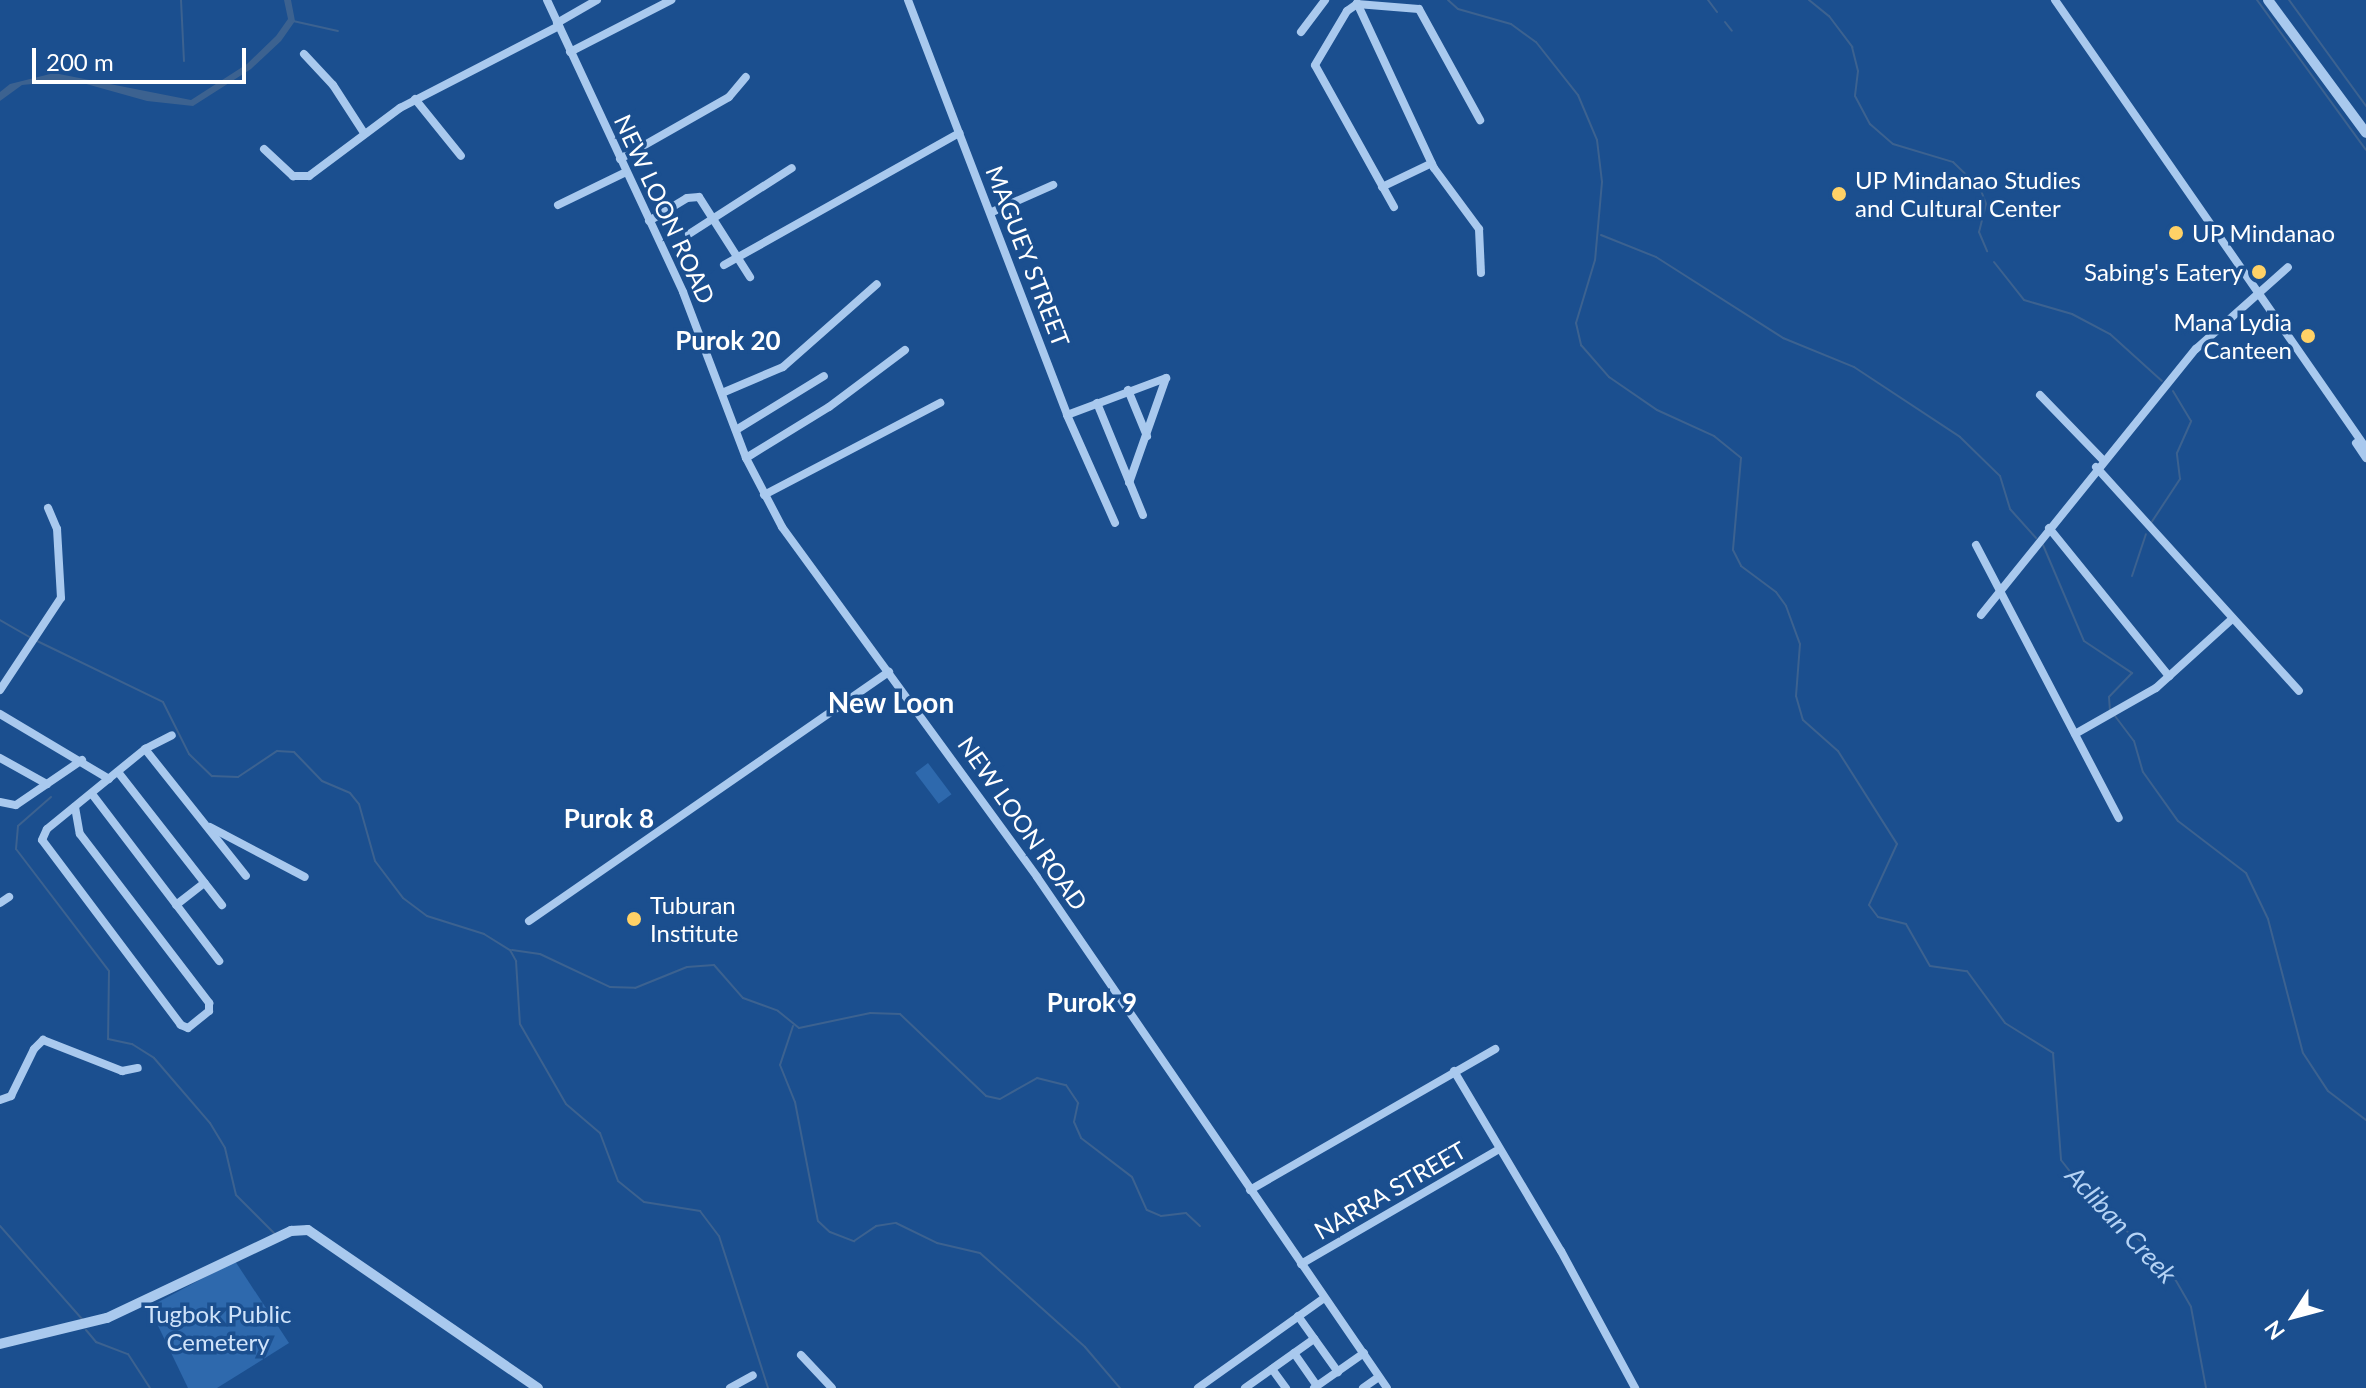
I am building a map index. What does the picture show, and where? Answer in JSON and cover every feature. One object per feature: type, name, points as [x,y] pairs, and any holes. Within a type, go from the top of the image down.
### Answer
[{"type":"street","name":"NEW LOON ROAD","points":[[547,0],[649,221],[722,393],[746,458],[789,538],[1037,877],[1387,1388]]},
{"type":"street","points":[[264,149],[301,178],[415,99],[558,25],[597,0]]},
{"type":"street","points":[[570,52],[671,0]]},
{"type":"street","name":"MAGUEY STREET","points":[[908,0],[992,212],[1067,415],[1115,523]]},
{"type":"street","points":[[1301,32],[1325,0]]},
{"type":"street","points":[[2055,0],[2255,293],[2366,448]]},
{"type":"street","points":[[2268,0],[2366,133]]},
{"type":"street","points":[[2276,0],[2366,124]]},
{"type":"street","points":[[1394,207],[1315,65],[1343,16],[1356,2],[1408,4],[1419,9],[1480,120]]},
{"type":"street","points":[[1356,2],[1432,163],[1479,229],[1481,273]]},
{"type":"street","points":[[304,54],[338,91],[364,133]]},
{"type":"street","points":[[620,159],[729,97],[746,77]]},
{"type":"street","points":[[415,99],[461,156]]},
{"type":"street","points":[[724,265],[959,133]]},
{"type":"street","points":[[1382,187],[1432,163]]},
{"type":"street","points":[[689,234],[792,168]]},
{"type":"street","points":[[558,205],[626,172]]},
{"type":"street","points":[[992,212],[1053,185]]},
{"type":"street","points":[[649,221],[695,195],[714,219],[750,277]]},
{"type":"street","points":[[1981,615],[2099,463],[2196,349],[2255,293],[2288,267]]},
{"type":"street","points":[[722,393],[783,367],[877,284]]},
{"type":"street","points":[[746,458],[837,402],[905,350]]},
{"type":"street","points":[[736,430],[824,376]]},
{"type":"street","points":[[1067,415],[1166,378],[1129,483]]},
{"type":"street","points":[[1128,390],[1147,436]]},
{"type":"street","points":[[2040,395],[2232,619],[2299,691]]},
{"type":"street","points":[[764,495],[940,403]]},
{"type":"street","points":[[1097,403],[1143,515]]},
{"type":"street","points":[[2352,432],[2366,458]]},
{"type":"street","points":[[0,690],[61,598],[57,529],[48,508]]},
{"type":"street","points":[[2049,528],[2169,676]]},
{"type":"street","points":[[1976,545],[2119,818]]},
{"type":"street","points":[[2075,734],[2169,676],[2232,619]]},
{"type":"street","points":[[529,921],[889,672]]},
{"type":"street","points":[[0,714],[82,760],[109,779]]},
{"type":"street","points":[[75,807],[80,834],[209,1003],[209,1011],[190,1027],[181,1025],[43,844],[43,833],[145,749],[172,735]]},
{"type":"street","points":[[145,749],[246,876]]},
{"type":"street","points":[[0,758],[47,784]]},
{"type":"street","points":[[0,802],[16,805],[82,760]]},
{"type":"street","points":[[118,772],[222,905]]},
{"type":"street","points":[[92,794],[219,961]]},
{"type":"street","points":[[208,826],[305,877]]},
{"type":"street","points":[[176,905],[204,883]]},
{"type":"street","points":[[0,903],[9,897]]},
{"type":"street","points":[[0,1100],[11,1096],[43,1040],[122,1071],[138,1068]]},
{"type":"street","points":[[1250,1190],[1495,1049]]},
{"type":"street","points":[[1454,1071],[1635,1388]]},
{"type":"street","name":"NARRA STREET","points":[[1301,1264],[1499,1149]]},
{"type":"street","points":[[0,1344],[107,1318],[291,1231],[308,1230],[538,1388]]},
{"type":"street","points":[[1198,1388],[1324,1298]]},
{"type":"street","points":[[1298,1316],[1338,1372]]},
{"type":"street","points":[[1250,1387],[1314,1339]]},
{"type":"street","points":[[1294,1353],[1316,1387],[1364,1353]]},
{"type":"street","points":[[801,1355],[832,1388]]},
{"type":"street","points":[[1272,1369],[1286,1388]]},
{"type":"street","points":[[730,1388],[753,1375]]},
{"type":"street","points":[[1363,1388],[1379,1377]]},
{"type":"green space","points":[[928,763],[951,794],[939,804],[915,773]]},
{"type":"green space","name":"Tugbok Public Cemetery","points":[[235,1261],[289,1343],[217,1388],[188,1388],[149,1307]]},
{"type":"shaded area","points":[[284,0],[291,0],[295,21],[281,41],[251,69],[193,106],[147,101],[72,80],[22,85],[0,101],[0,92],[10,84],[54,73],[191,100],[247,64],[276,36],[288,19]]},
{"type":"waterway","points":[[181,0],[184,61]]},
{"type":"waterway","name":"Acliban Creek","points":[[1448,0],[1458,9],[1511,24],[1536,42],[1578,95],[1597,140],[1602,182],[1595,260],[1576,323],[1581,345],[1609,377],[1657,410],[1714,436],[1741,458],[1733,550],[1741,566],[1776,592],[1786,606],[1800,644],[1796,696],[1803,720],[1838,751],[1897,844],[1869,905],[1878,917],[1906,924],[1930,966],[1967,971],[2005,1023],[2053,1053],[2061,1160],[2104,1215],[2146,1245],[2175,1279],[2191,1307],[2206,1388]]},
{"type":"waterway","points":[[1708,0],[1717,12]]},
{"type":"waterway","points":[[1809,0],[1829,16],[1852,47],[1858,71],[1855,96],[1870,124],[1893,144],[1953,162],[1980,188],[1986,204],[1979,232],[1987,251]]},
{"type":"waterway","points":[[2257,0],[2366,150]]},
{"type":"waterway","points":[[2289,0],[2366,106]]},
{"type":"waterway","points":[[293,21],[338,31]]},
{"type":"waterway","points":[[1725,22],[1732,31]]},
{"type":"waterway","points":[[1601,235],[1656,257],[1783,338],[1854,367],[1960,437],[2000,476],[2010,509],[2036,538]]},
{"type":"waterway","points":[[1994,262],[2024,300],[2072,314],[2110,334],[2162,381]]},
{"type":"waterway","points":[[2151,523],[2180,479],[2177,453],[2191,421],[2173,391]]},
{"type":"waterway","points":[[2132,576],[2146,534]]},
{"type":"waterway","points":[[2043,545],[2084,641],[2132,673],[2109,697],[2110,710]]},
{"type":"waterway","points":[[0,620],[30,637]]},
{"type":"waterway","points":[[35,640],[163,702],[189,754],[212,776],[238,777],[277,751],[294,752],[322,781],[350,793],[359,804],[375,861],[403,898],[427,916],[484,934],[510,950],[516,961],[520,1024],[566,1104],[600,1133],[618,1181],[644,1202],[700,1211],[719,1236],[768,1388]]},
{"type":"waterway","points":[[2115,716],[2134,741],[2143,772],[2178,821],[2246,873],[2268,919],[2303,1053],[2328,1091],[2366,1120]]},
{"type":"waterway","points":[[51,797],[18,826],[16,849],[109,971],[108,1039],[132,1044],[154,1058],[210,1123],[225,1148],[236,1195],[274,1233]]},
{"type":"waterway","points":[[512,950],[540,954],[610,987],[635,988],[687,967],[714,965],[743,998],[778,1011],[799,1028],[870,1013],[900,1014],[986,1096],[1000,1099],[1037,1078],[1066,1085],[1078,1103],[1074,1122],[1081,1138],[1132,1177],[1147,1210],[1161,1216],[1186,1213],[1200,1226]]},
{"type":"waterway","points":[[793,1026],[780,1065],[795,1102],[818,1221],[830,1232],[854,1241],[876,1226],[896,1223],[937,1243],[980,1253],[1085,1347],[1120,1388]]},
{"type":"waterway","points":[[0,1226],[82,1319]]},
{"type":"waterway","points":[[86,1330],[96,1342],[128,1354],[150,1388]]},
{"type":"place","name":"UP Mindanao Studies and Cultural Center","points":[[1839,194]]},
{"type":"place","name":"UP Mindanao","points":[[2176,233]]},
{"type":"place","name":"Sabing's Eatery","points":[[2259,272]]},
{"type":"place","name":"Mana Lydia Canteen","points":[[2308,336]]},
{"type":"place","name":"Tuburan Institute","points":[[634,919]]},
{"type":"district","name":"Purok 20","points":[[728,341]]},
{"type":"district","name":"New Loon","points":[[891,702]]},
{"type":"district","name":"Purok 8","points":[[609,819]]},
{"type":"district","name":"Purok 9","points":[[1092,1003]]}]
